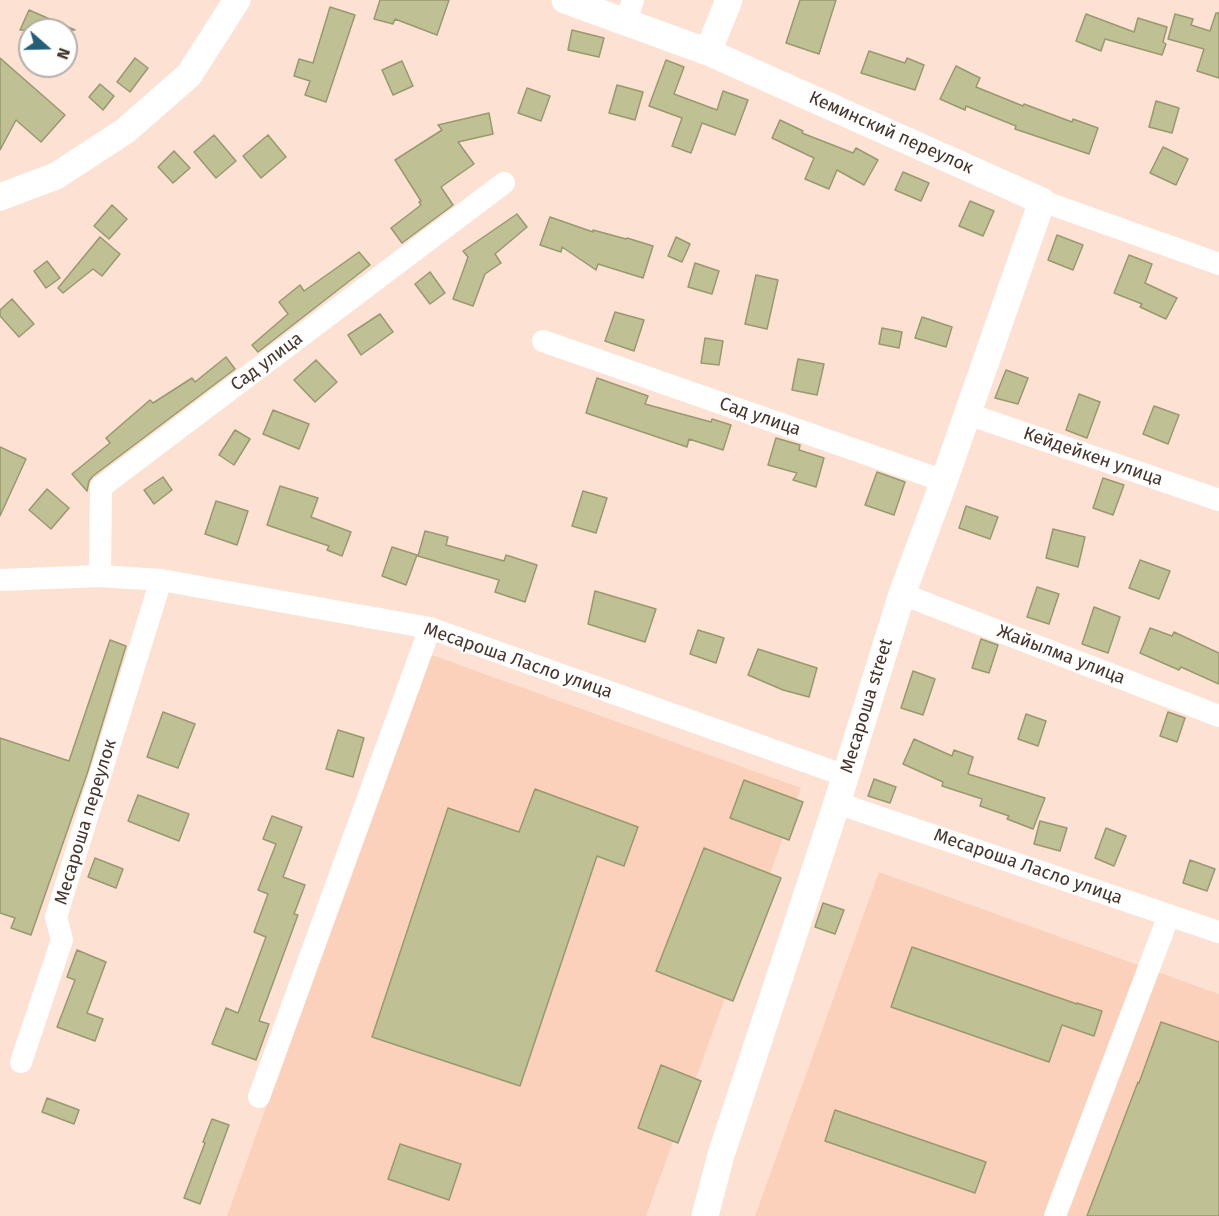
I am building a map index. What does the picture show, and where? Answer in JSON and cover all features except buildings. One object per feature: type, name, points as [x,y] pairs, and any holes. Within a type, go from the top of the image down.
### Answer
[{"type":"street","points":[[0,197],[56,177],[125,131],[189,75],[237,0]]},
{"type":"street","name":"Кеминский переулок","points":[[564,0],[629,11],[708,52],[1042,201],[1219,264]]},
{"type":"street","points":[[708,52],[729,0]]},
{"type":"street","name":"Сад улица","points":[[100,576],[101,488],[504,183]]},
{"type":"street","name":"Месароша street","points":[[705,1216],[721,1155],[846,776],[903,594],[1042,201]]},
{"type":"street","name":"Сад улица","points":[[543,341],[944,481]]},
{"type":"street","name":"Кейдейкен улица","points":[[968,414],[1219,500]]},
{"type":"street","name":"Месароша Ласло улица","points":[[0,580],[100,576],[161,580],[430,628],[846,776]]},
{"type":"street","name":"Месароша переулок","points":[[21,1062],[62,940],[56,917],[161,580]]},
{"type":"street","name":"Жайылма улица","points":[[903,594],[1219,716]]},
{"type":"street","points":[[259,1097],[430,628]]},
{"type":"street","name":"Месароша Ласло улица","points":[[837,803],[1219,932]]},
{"type":"street","points":[[1055,1216],[1169,915]]},
{"type":"shaded area","points":[[429,654],[801,788],[646,1216],[227,1216]]},
{"type":"shaded area","points":[[879,872],[1219,994],[1219,1216],[755,1216]]}]
